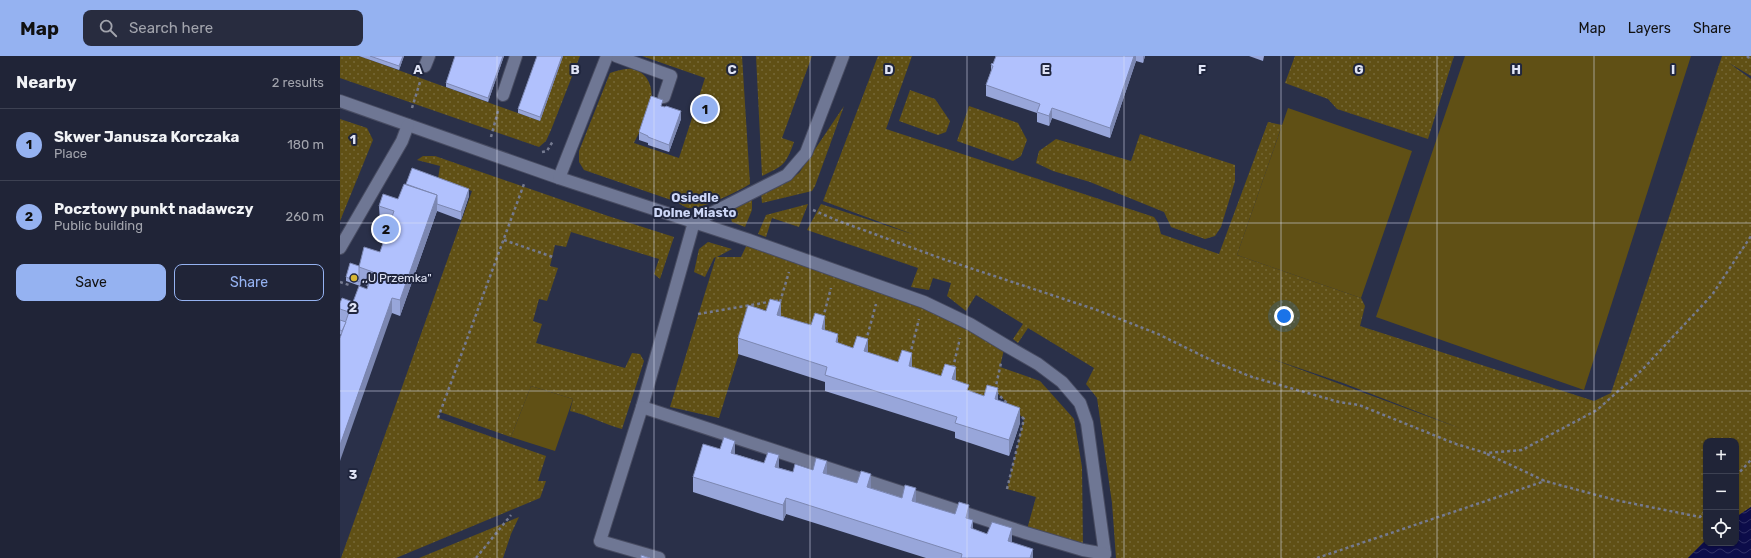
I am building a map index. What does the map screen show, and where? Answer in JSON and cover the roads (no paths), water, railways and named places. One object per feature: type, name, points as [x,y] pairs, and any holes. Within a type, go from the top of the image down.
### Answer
[{"type":"street","points":[[503,95],[516,56]]},
{"type":"street","points":[[559,178],[607,56]]},
{"type":"street","points":[[616,56],[671,76],[664,97]]},
{"type":"street","points":[[659,558],[600,541],[642,407],[694,222],[787,175],[806,153],[843,56]]},
{"type":"street","points":[[340,101],[559,178],[694,222],[924,302],[970,324],[1018,352],[1038,364],[1062,382],[1080,404],[1087,423],[1104,556],[1026,533],[642,407]]},
{"type":"street","points":[[340,248],[402,141],[408,125]]},
{"type":"water","points":[[1751,507],[1751,558],[1688,558],[1703,543],[1703,546],[1739,546],[1739,515]]},
{"type":"place","name":"Skwer Janusza Korczaka","points":[[705,109]]},
{"type":"place","name":"Pocztowy punkt nadawczy","points":[[386,229]]},
{"type":"place","name":",,U Przemka\"","points":[[354,278]]},
{"type":"district","name":"Osiedle Dolne Miasto","points":[[695,204]]}]
